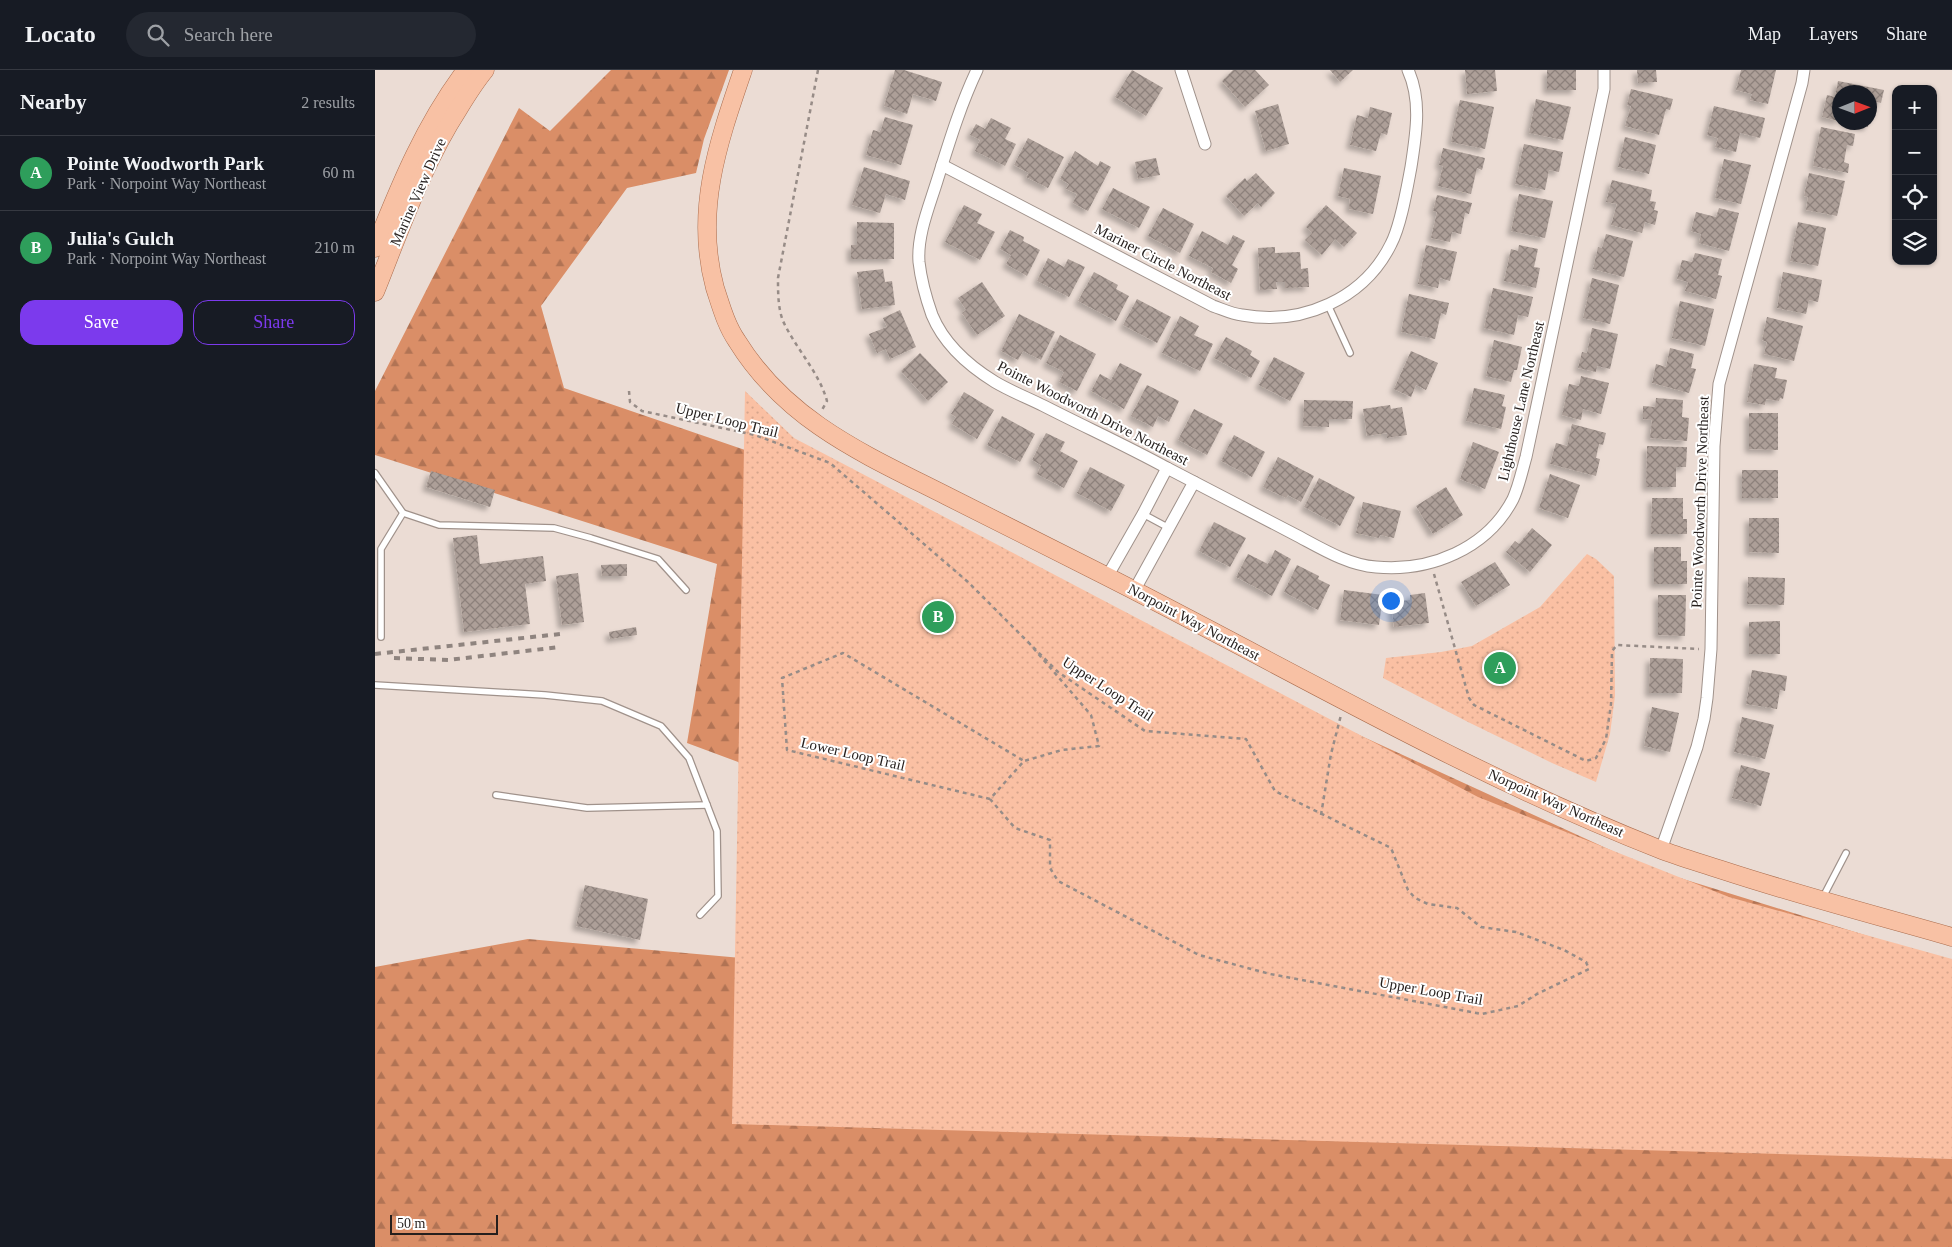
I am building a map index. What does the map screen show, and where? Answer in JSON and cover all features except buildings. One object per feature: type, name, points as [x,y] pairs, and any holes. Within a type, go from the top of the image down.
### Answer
[{"type":"main road","name":"Marine View Drive","points":[[375,248],[418,146],[439,109],[466,70]]},
{"type":"main road","name":"Marine View Drive","points":[[375,292],[419,182],[443,132],[477,79],[485,70]]},
{"type":"main road","name":"Norpoint Way Northeast","points":[[743,70],[718,143],[711,174],[707,208],[707,242],[712,277],[722,310],[731,331],[753,365],[773,388],[814,425],[865,455],[1135,591],[1345,702],[1549,802],[1661,850],[1821,900],[1952,937]]},
{"type":"street","name":"Pointe Woodworth Drive Northeast","points":[[977,70],[954,124],[920,240],[919,262],[923,287],[933,316],[945,338],[964,358],[996,382],[1194,482]]},
{"type":"street","points":[[1181,70],[1205,144]]},
{"type":"street","name":"Mariner Circle Northeast","points":[[942,165],[1213,306],[1241,315],[1263,318],[1300,314],[1328,305],[1352,292],[1382,261],[1393,241],[1407,189],[1416,138],[1415,86],[1408,70]]},
{"type":"street","name":"Lighthouse Lane Northeast","points":[[1194,482],[1344,559],[1374,567],[1398,568],[1431,563],[1466,549],[1481,538],[1505,512],[1519,483],[1603,89],[1605,70]]},
{"type":"street","name":"Pointe Woodworth Drive Northeast","points":[[1661,850],[1697,747],[1705,712],[1711,649],[1714,446],[1719,384],[1802,84],[1804,70]]},
{"type":"street","points":[[1107,577],[1167,468]]},
{"type":"street","points":[[1135,591],[1194,482]]},
{"type":"lane","points":[[1328,305],[1350,353]]},
{"type":"lane","points":[[375,473],[403,513],[439,525],[554,528],[582,535],[658,559],[686,590]]},
{"type":"lane","points":[[381,637],[381,549],[403,513]]},
{"type":"lane","points":[[1143,514],[1169,528]]},
{"type":"lane","points":[[375,686],[545,695],[602,701],[661,726],[689,758],[717,831],[718,896],[700,915]]},
{"type":"lane","points":[[495,795],[587,808],[707,805]]},
{"type":"lane","points":[[1821,900],[1846,853]]},
{"type":"path","points":[[814,425],[827,401],[823,388],[783,320],[779,302],[778,278],[818,70]]},
{"type":"path","name":"Upper Loop Trail","points":[[629,391],[630,402],[642,411],[755,435],[830,463],[968,582],[1058,672],[1145,731],[1247,740],[1275,792],[1391,848],[1408,890],[1415,898],[1428,904],[1457,908],[1481,928],[1516,932],[1564,950],[1586,962],[1589,970],[1537,994],[1519,1006],[1481,1014],[1270,974],[1199,955],[1058,881],[1051,868],[1050,840],[1015,828],[990,798]]},
{"type":"path","points":[[1431,563],[1469,698],[1473,705],[1586,761],[1596,758],[1607,739],[1611,704],[1612,650],[1617,645],[1711,649]]},
{"type":"path","name":"Upper Loop Trail","points":[[1024,761],[1062,750],[1099,746],[1091,716],[1029,643]]},
{"type":"path","name":"Lower Loop Trail","points":[[990,798],[787,750],[782,678],[843,653],[1024,761]]},
{"type":"path","points":[[1321,815],[1331,754],[1345,702]]},
{"type":"path","points":[[990,798],[1024,761]]},
{"type":"green space","points":[[611,70],[729,70],[704,139],[696,173],[627,188],[541,306],[564,388],[792,466],[1322,718],[1654,870],[1952,962],[1952,1247],[375,1247],[375,967],[528,939],[957,977],[983,853],[687,743],[717,564],[375,455],[375,391],[519,108],[550,131]]},
{"type":"shaded area","points":[[745,391],[794,438],[1478,797],[1729,897],[1952,959],[1952,1159],[732,1124]]},
{"type":"shaded area","points":[[1587,554],[1596,559],[1614,576],[1615,696],[1610,734],[1596,782],[1468,722],[1383,678],[1386,658],[1441,652],[1472,646],[1540,607]]},
{"type":"railway","points":[[375,654],[560,634]]},
{"type":"railway","points":[[394,658],[448,660],[560,647]]},
{"type":"place","name":"Julia's Gulch","points":[[938,617]]},
{"type":"place","name":"Pointe Woodworth Park","points":[[1500,668]]}]
